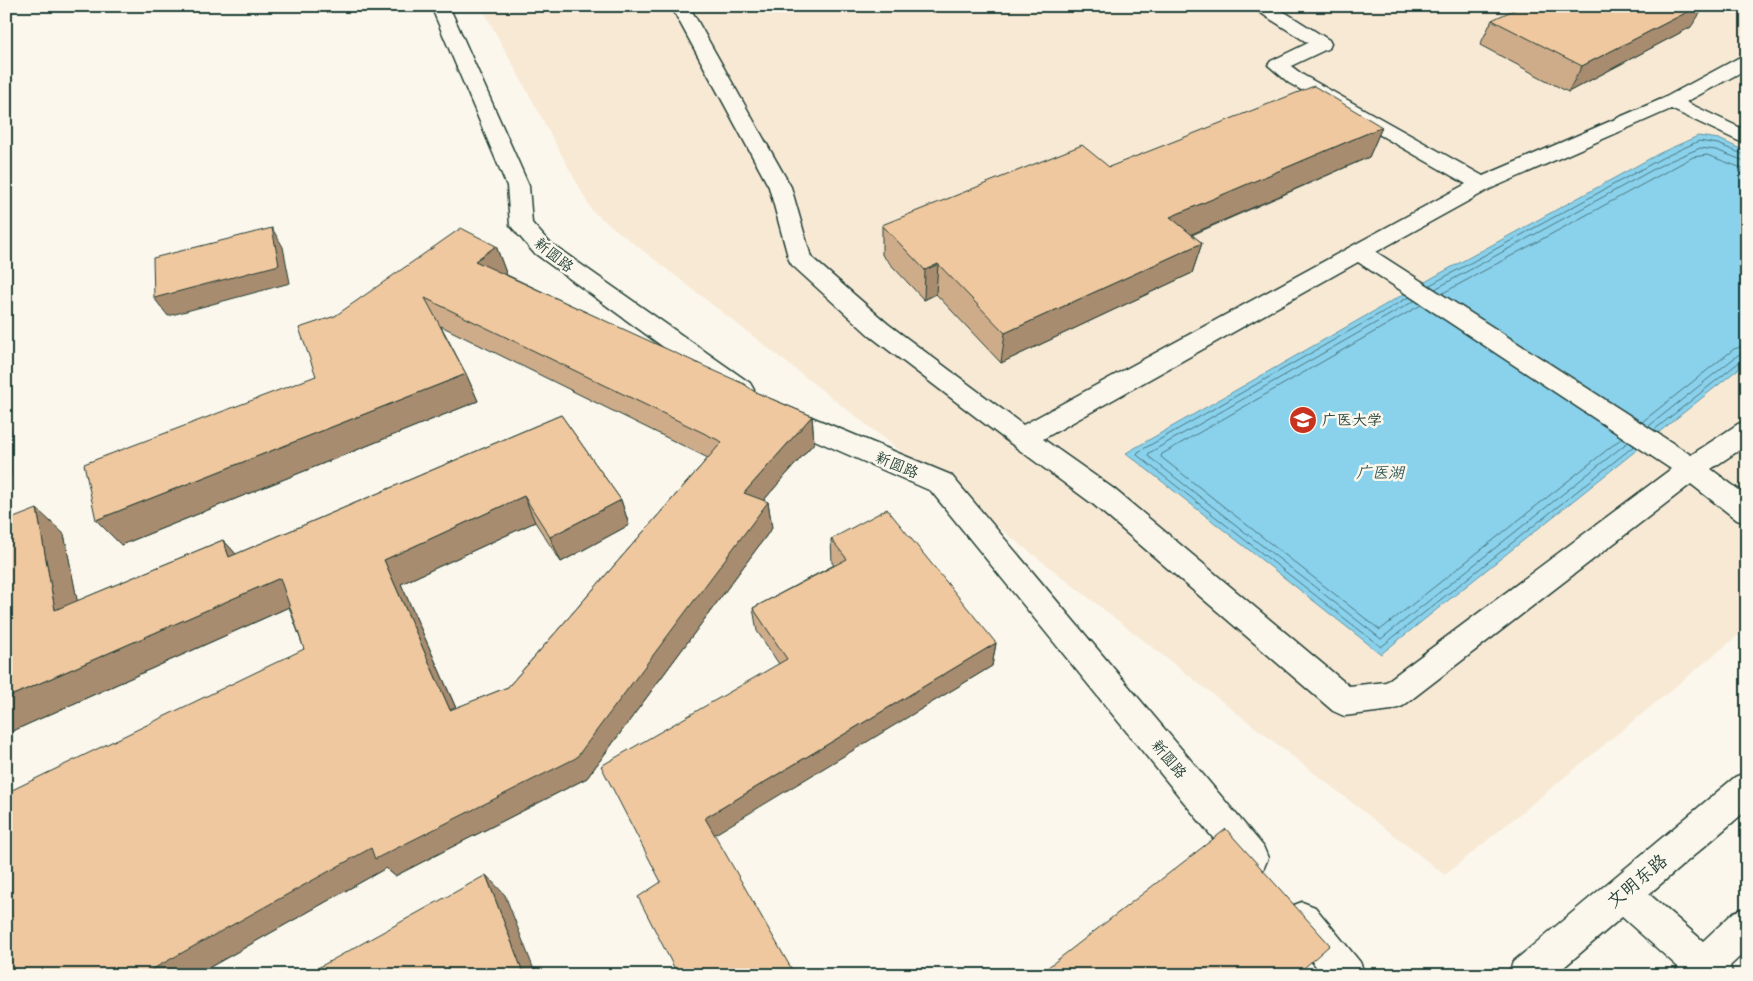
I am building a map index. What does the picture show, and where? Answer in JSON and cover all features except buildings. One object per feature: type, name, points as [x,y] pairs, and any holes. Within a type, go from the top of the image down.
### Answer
[{"type":"street","name":"新圆路","points":[[440,6],[518,186],[521,225],[541,247],[768,410],[941,483],[1264,875]]},
{"type":"street","points":[[680,6],[780,187],[800,260],[879,330],[1104,497],[1344,701],[1392,696],[1691,469],[1747,431]]},
{"type":"street","points":[[1262,6],[1322,44],[1278,65],[1296,79],[1482,184]]},
{"type":"street","points":[[1022,438],[1482,184],[1671,102],[1747,61]]},
{"type":"street","points":[[1671,102],[1747,139]]},
{"type":"street","points":[[1359,252],[1691,469],[1747,512]]},
{"type":"street","name":"文明东路","points":[[1526,975],[1747,788]]},
{"type":"street","points":[[1622,894],[1704,971],[1747,925]]},
{"type":"street","points":[[1283,898],[1347,975]]},
{"type":"shaded area","name":"广医大学","points":[[481,6],[1747,6],[1747,628],[1445,875],[592,211]]},
{"type":"water","name":"广医湖","points":[[1698,136],[1719,139],[1747,152],[1747,362],[1381,654],[1126,453],[1439,274],[1660,153]]},
{"type":"place","name":"广医大学","points":[[1303,420]]}]
